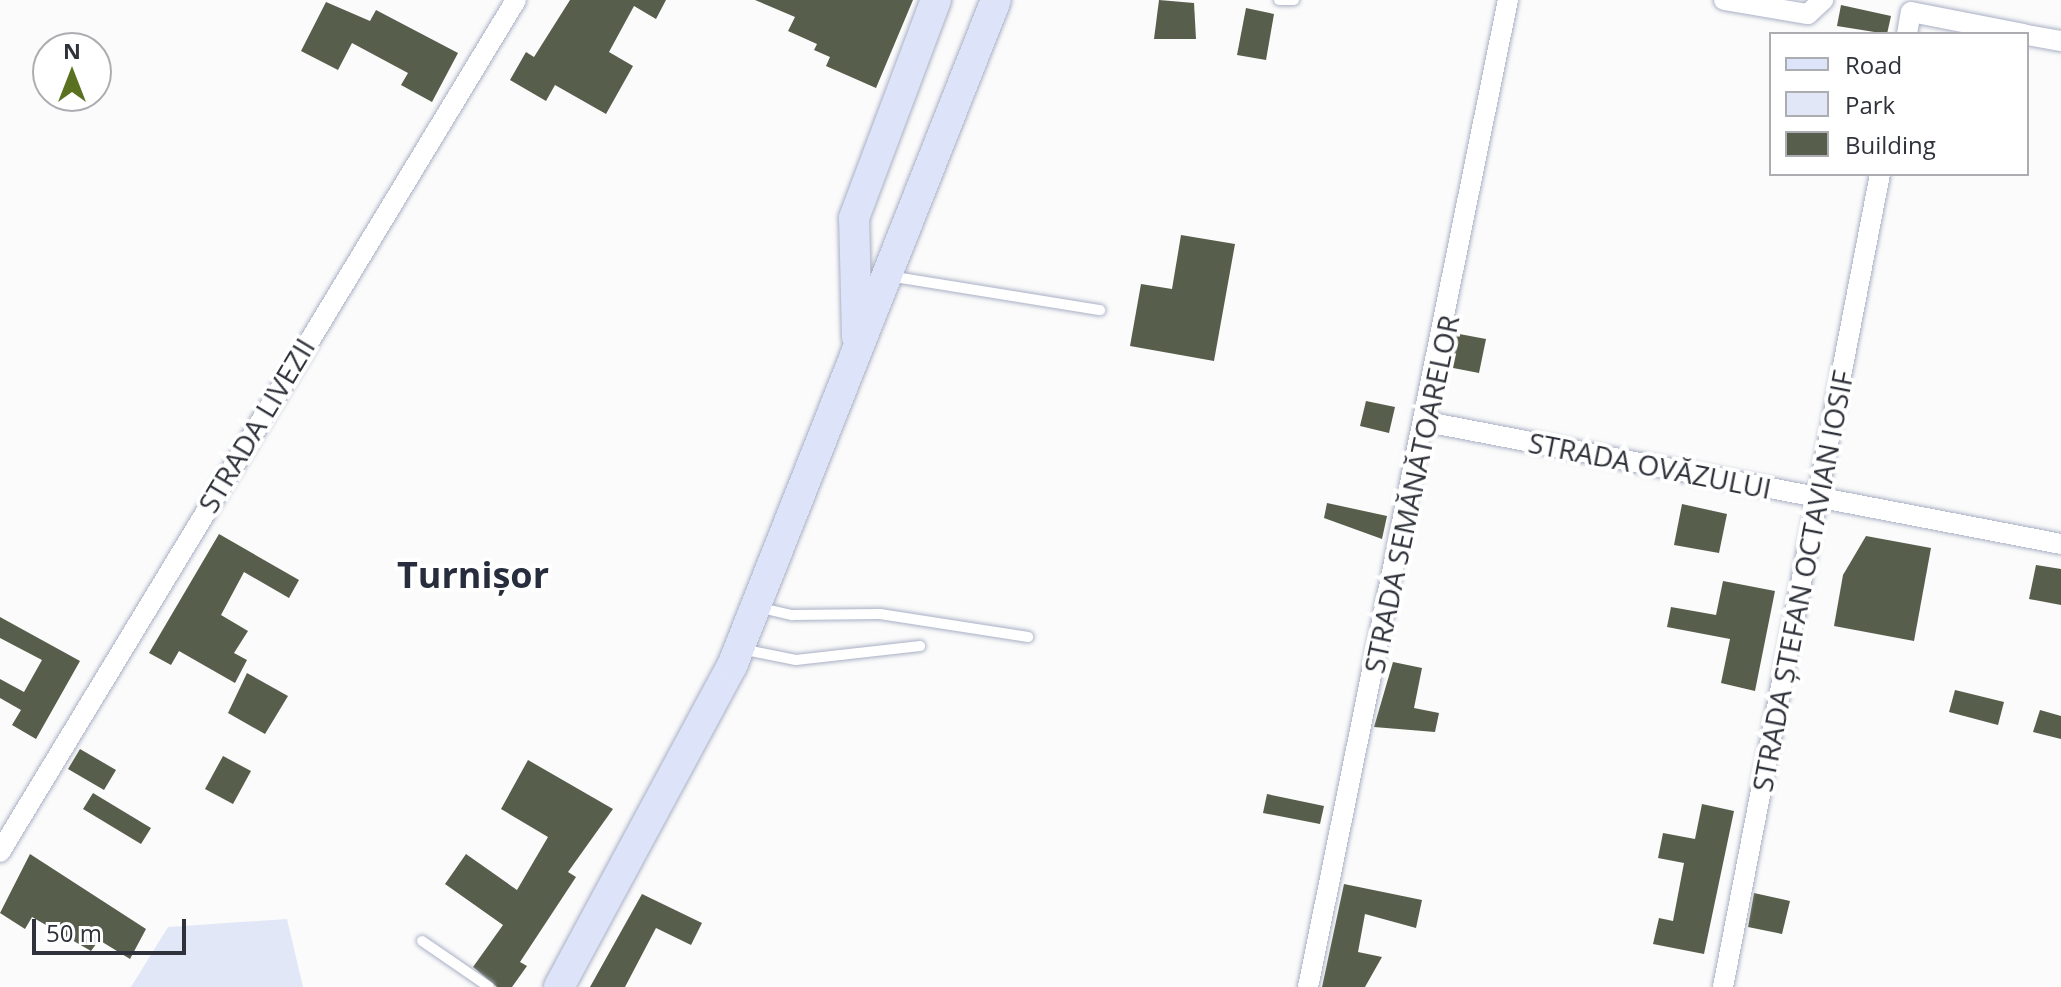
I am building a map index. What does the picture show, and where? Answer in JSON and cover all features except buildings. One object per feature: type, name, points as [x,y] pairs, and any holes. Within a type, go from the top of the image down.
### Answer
[{"type":"street","name":"STRADA LIVEZII","points":[[0,852],[516,0]]},
{"type":"street","points":[[857,347],[854,218],[936,0]]},
{"type":"street","points":[[559,987],[739,648],[996,0]]},
{"type":"street","name":"STRADA SEMĂNĂTOARELOR","points":[[1308,987],[1427,422],[1508,0]]},
{"type":"street","points":[[1724,0],[1808,14],[1823,0]]},
{"type":"street","points":[[1907,32],[1912,6],[2018,32]]},
{"type":"street","points":[[2029,35],[2061,41]]},
{"type":"street","name":"STRADA ȘTEFAN OCTAVIAN IOSIF","points":[[1723,987],[1880,176]]},
{"type":"street","name":"STRADA OVĂZULUI","points":[[1427,422],[2061,544]]},
{"type":"lane","points":[[1279,0],[1294,0]]},
{"type":"lane","points":[[887,275],[1100,310]]},
{"type":"lane","points":[[755,606],[793,615],[880,614],[1028,637]]},
{"type":"lane","points":[[739,648],[796,660],[920,646]]},
{"type":"lane","points":[[422,941],[489,987]]},
{"type":"green space","points":[[287,919],[303,987],[131,987],[168,927]]},
{"type":"district","name":"Turnișor","points":[[473,575]]}]
